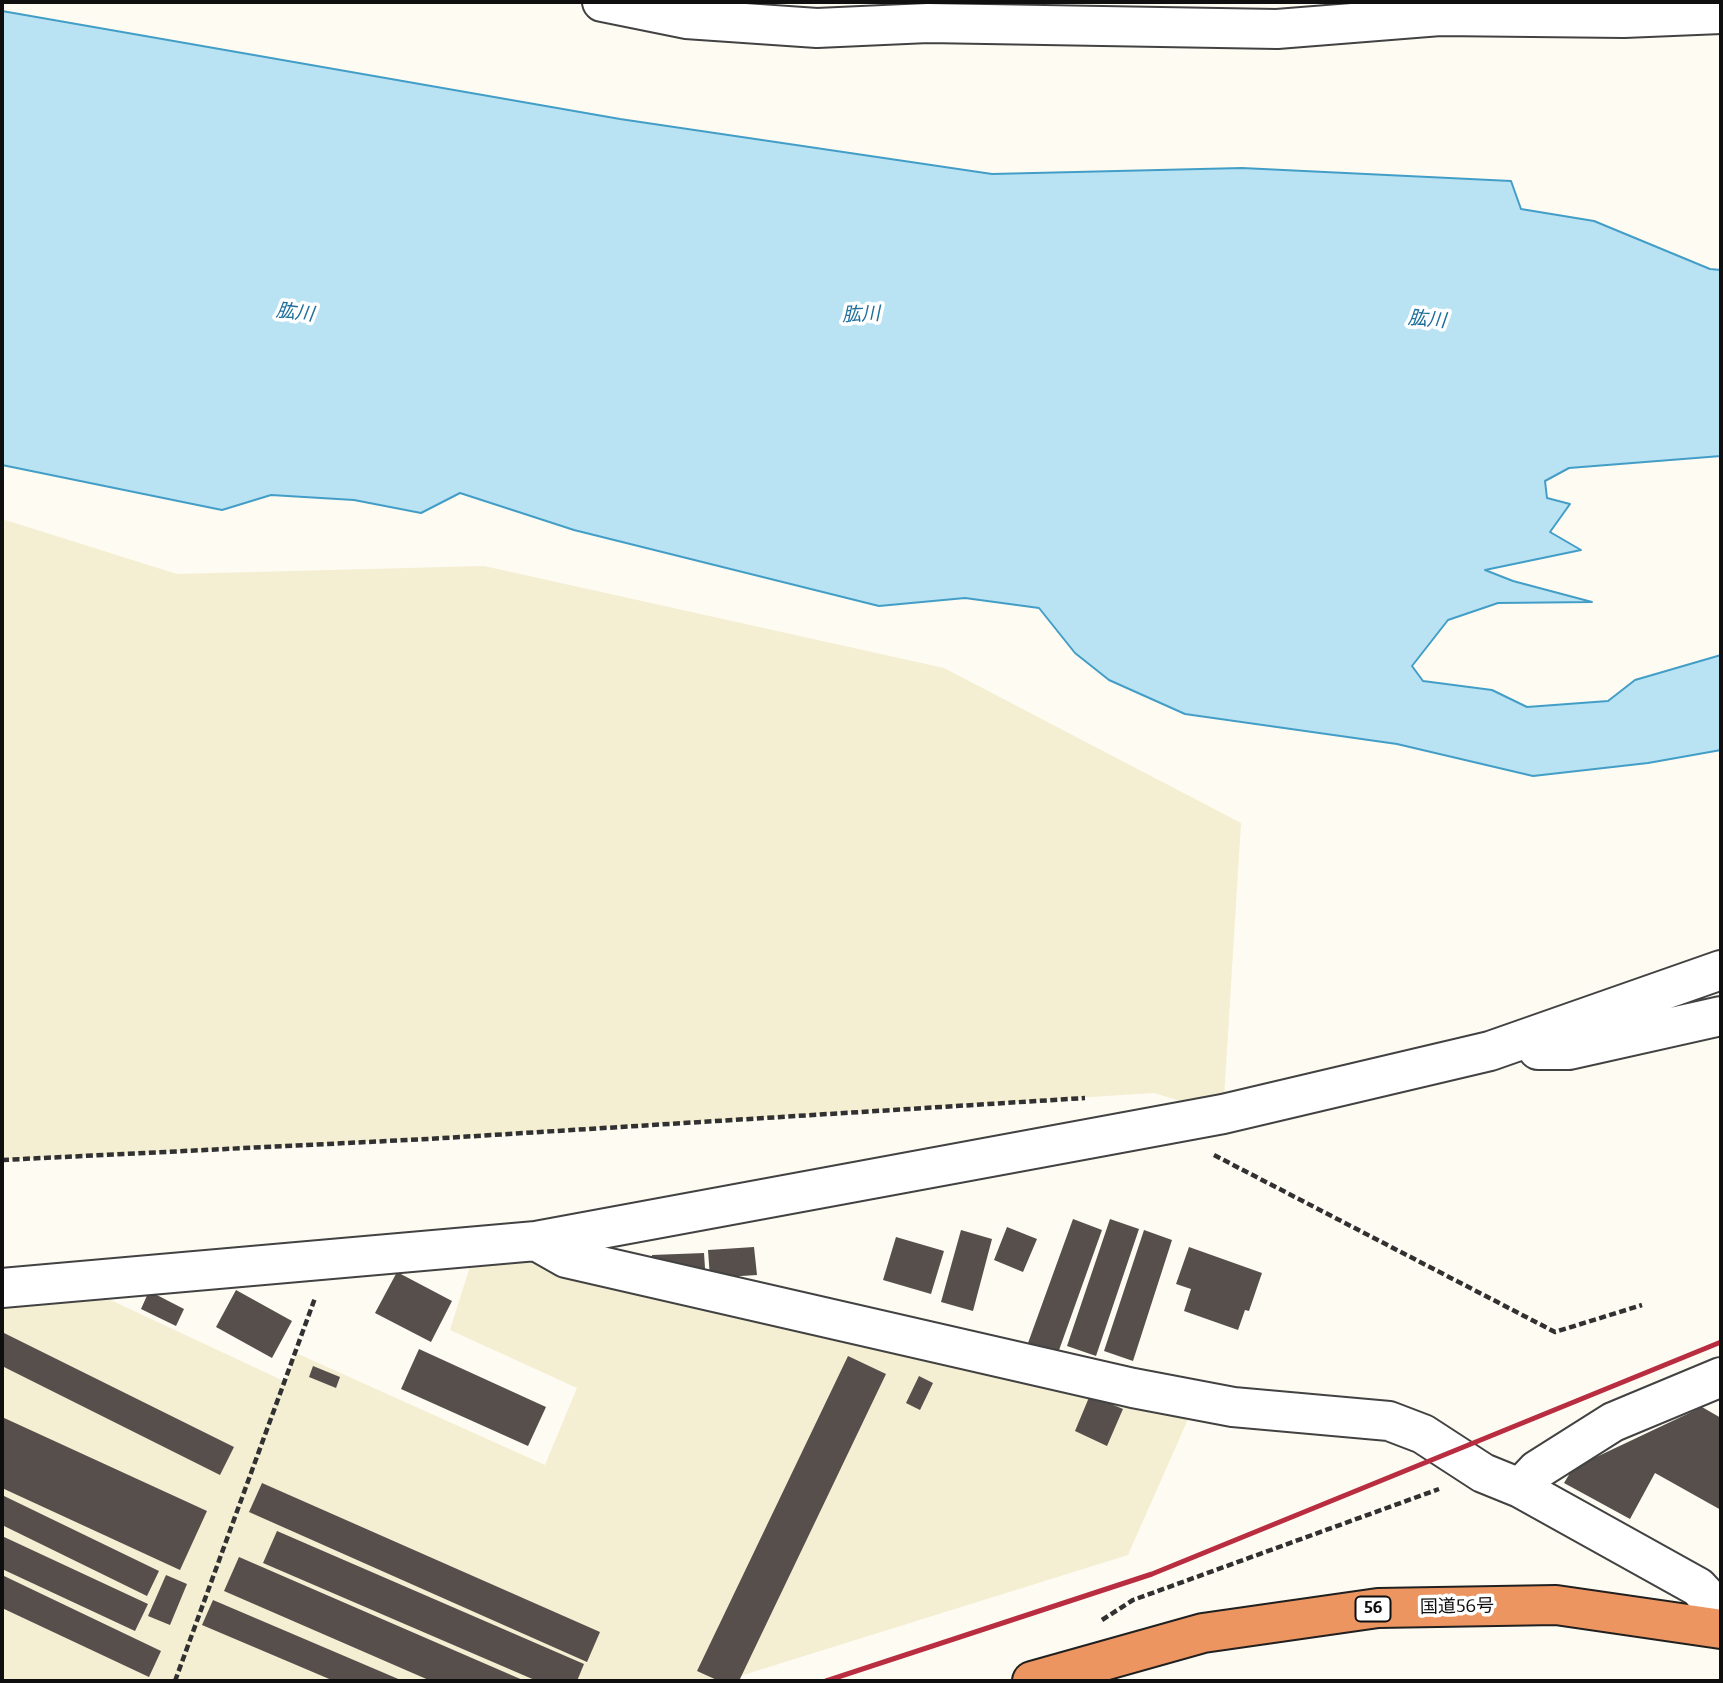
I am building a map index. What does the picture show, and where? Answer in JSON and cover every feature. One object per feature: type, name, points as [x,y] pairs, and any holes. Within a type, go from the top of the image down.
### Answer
[{"type":"highway","name":"国道56号","points":[[1032,1681],[1203,1633],[1378,1608],[1556,1605],[1721,1629]]},
{"type":"street","points":[[602,2],[685,19],[817,28],[1088,13],[1277,29],[1440,16],[1624,18],[1721,14]]},
{"type":"street","points":[[2,1288],[536,1241],[1223,1114],[1490,1051],[1721,971]]},
{"type":"street","points":[[1490,1051],[1569,1050],[1721,1016]]},
{"type":"street","points":[[536,1241],[566,1258],[1133,1388],[1233,1407],[1389,1421],[1423,1434],[1483,1474],[1520,1488],[1698,1587],[1721,1612]]},
{"type":"street","points":[[1520,1488],[1537,1471],[1613,1422],[1721,1377]]},
{"type":"path","points":[[2,1160],[428,1139],[1099,1097]]},
{"type":"path","points":[[1158,1126],[1555,1332],[1642,1305]]},
{"type":"path","points":[[175,1681],[328,1261]]},
{"type":"path","points":[[1097,1663],[1091,1627],[1133,1600],[1483,1474]]},
{"type":"shaded area","points":[[2,519],[177,574],[484,566],[944,668],[1241,823],[1223,1114],[1154,1093],[428,1139],[2,1160]]},
{"type":"shaded area","points":[[476,1247],[1196,1401],[1128,1555],[724,1681],[2,1681],[2,1288],[72,1282],[286,1382],[296,1353],[545,1465],[577,1388],[450,1330]]},
{"type":"water","name":"肱川","points":[[2,11],[620,119],[992,174],[1242,168],[1511,181],[1521,209],[1594,221],[1710,269],[1721,270],[1721,456],[1569,468],[1545,481],[1547,498],[1570,504],[1550,532],[1581,550],[1485,570],[1513,581],[1592,602],[1498,603],[1448,620],[1412,666],[1423,681],[1492,690],[1527,707],[1608,701],[1635,680],[1721,655],[1721,750],[1648,763],[1533,776],[1397,744],[1185,714],[1109,680],[1075,653],[1039,608],[965,598],[879,606],[574,530],[460,493],[421,513],[354,500],[271,495],[222,510],[2,465]]},
{"type":"building","points":[[1073,1219],[1102,1230],[1058,1353],[1028,1343]]},
{"type":"building","points":[[1110,1219],[1139,1229],[1096,1356],[1067,1346]]},
{"type":"building","points":[[1007,1227],[1037,1239],[1023,1272],[994,1260]]},
{"type":"building","points":[[961,1230],[992,1239],[973,1311],[941,1302]]},
{"type":"building","points":[[1144,1230],[1172,1240],[1133,1361],[1104,1351]]},
{"type":"building","points":[[896,1237],[944,1251],[931,1294],[883,1280]]},
{"type":"building","points":[[754,1247],[757,1275],[710,1278],[708,1250]]},
{"type":"building","points":[[1189,1247],[1262,1273],[1249,1311],[1245,1310],[1238,1330],[1184,1311],[1191,1289],[1176,1284]]},
{"type":"building","points":[[704,1253],[706,1283],[653,1273],[652,1255]]},
{"type":"building","points":[[397,1272],[452,1301],[431,1342],[375,1313]]},
{"type":"building","points":[[236,1290],[292,1321],[272,1358],[216,1327]]},
{"type":"building","points":[[149,1291],[184,1309],[176,1326],[141,1309]]},
{"type":"building","points":[[2,1332],[234,1447],[220,1475],[2,1366]]},
{"type":"building","points":[[419,1349],[546,1407],[528,1446],[401,1389]]},
{"type":"building","points":[[848,1356],[886,1374],[739,1681],[719,1681],[697,1671]]},
{"type":"building","points":[[313,1366],[340,1377],[336,1388],[309,1377]]},
{"type":"building","points":[[919,1376],[933,1383],[920,1410],[906,1403]]},
{"type":"building","points":[[1090,1395],[1123,1409],[1107,1446],[1075,1431]]},
{"type":"building","points":[[1702,1407],[1721,1418],[1721,1510],[1655,1473],[1630,1519],[1564,1483],[1573,1468]]},
{"type":"building","points":[[2,1417],[207,1511],[180,1570],[2,1488]]},
{"type":"building","points":[[262,1483],[600,1632],[587,1662],[249,1512]]},
{"type":"building","points":[[2,1495],[159,1571],[147,1596],[2,1525]]},
{"type":"building","points":[[277,1531],[584,1664],[577,1681],[537,1681],[263,1563]]},
{"type":"building","points":[[2,1536],[148,1604],[135,1631],[2,1569]]},
{"type":"building","points":[[239,1557],[525,1681],[431,1681],[224,1591]]},
{"type":"building","points":[[2,1575],[161,1651],[149,1677],[2,1608]]},
{"type":"building","points":[[166,1575],[187,1584],[170,1625],[148,1616]]},
{"type":"building","points":[[213,1600],[403,1681],[334,1681],[202,1625]]},
{"type":"railway","points":[[826,1681],[1152,1574],[1721,1342]]}]
